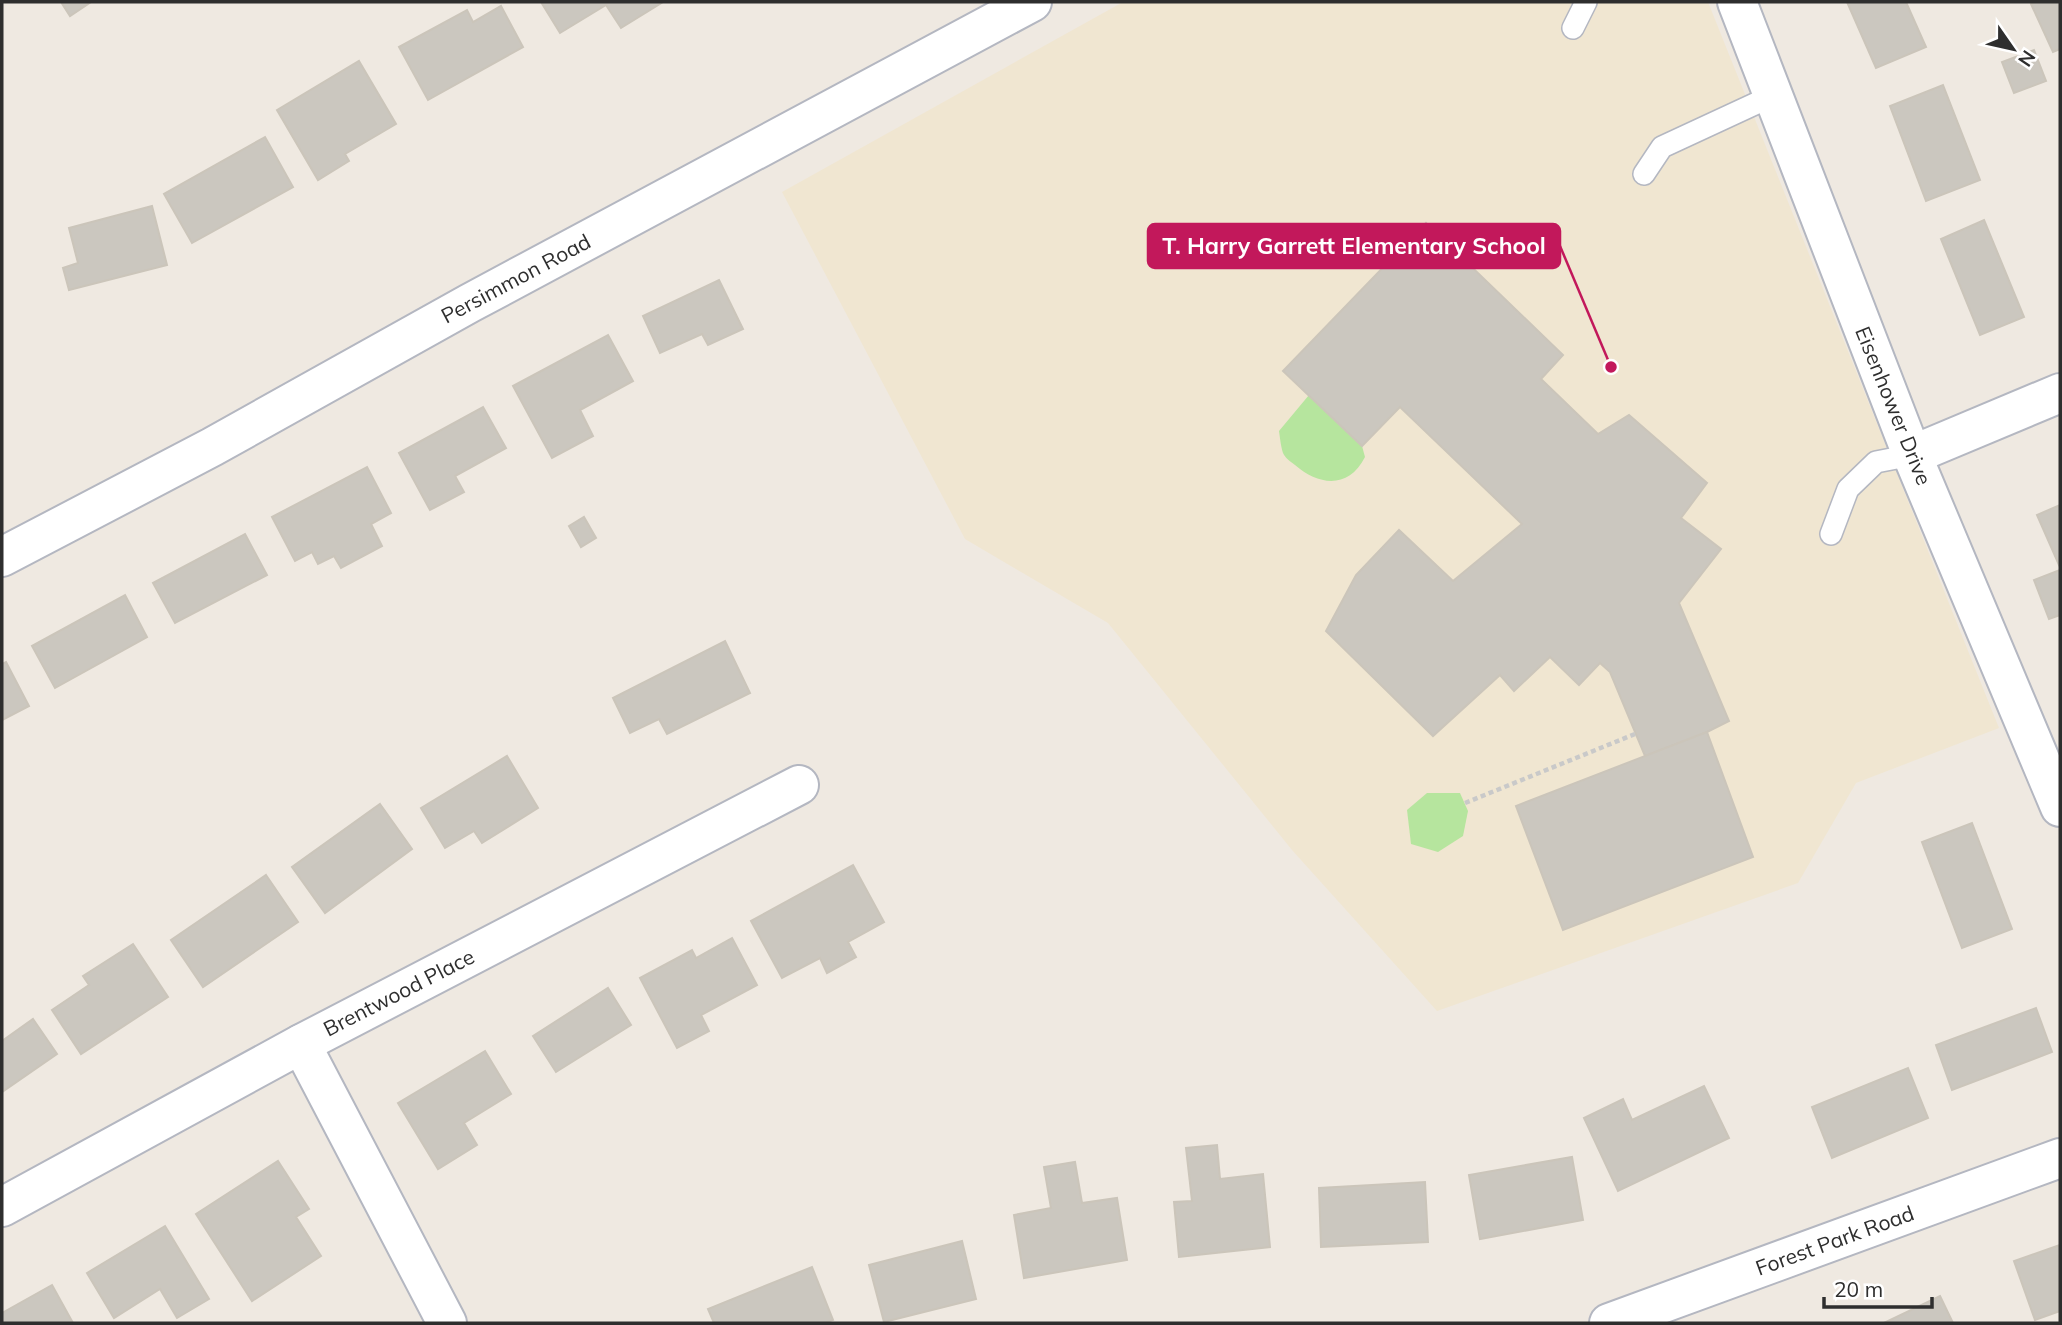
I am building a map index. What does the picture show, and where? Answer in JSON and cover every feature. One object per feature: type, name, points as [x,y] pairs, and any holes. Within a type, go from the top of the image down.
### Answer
[{"type":"street","name":"Persimmon Road","points":[[2,557],[212,447],[470,303],[1032,2]]},
{"type":"street","name":"Eisenhower Drive","points":[[1737,2],[1912,455],[2060,807]]},
{"type":"street","points":[[1912,455],[2060,393]]},
{"type":"street","name":"Brentwood Place","points":[[2,1207],[301,1044],[799,785]]},
{"type":"street","points":[[301,1044],[447,1323]]},
{"type":"street","name":"Forest Park Road","points":[[1609,1323],[2060,1158]]},
{"type":"lane","points":[[1573,28],[1586,2]]},
{"type":"lane","points":[[1644,174],[1662,147],[1772,96]]},
{"type":"lane","points":[[1830,534],[1847,489],[1877,462],[1912,455]]},
{"type":"path","points":[[1465,803],[1635,734]]},
{"type":"shaded area","points":[[1123,2],[1708,2],[1999,728],[1856,783],[1798,883],[1437,1011],[1292,850],[1108,623],[965,539],[782,192]]},
{"type":"green space","points":[[1309,395],[1362,446],[1365,457],[1351,475],[1333,481],[1323,480],[1304,472],[1285,457],[1279,431]]},
{"type":"green space","points":[[1427,793],[1460,793],[1468,811],[1463,836],[1438,852],[1411,844],[1407,810]]},
{"type":"building","points":[[61,2],[91,2],[70,16]]},
{"type":"building","points":[[541,2],[663,2],[621,28],[606,5],[560,33]]},
{"type":"building","points":[[1847,2],[1906,2],[1926,47],[1876,68]]},
{"type":"building","points":[[2060,2],[2060,49],[2053,52],[2031,4]]},
{"type":"building","points":[[501,6],[523,47],[428,100],[399,47],[467,10],[473,22]]},
{"type":"building","points":[[2034,50],[2046,81],[2014,93],[2002,62]]},
{"type":"building","points":[[359,61],[396,124],[345,154],[349,161],[318,180],[277,110]]},
{"type":"building","points":[[1943,85],[1980,180],[1926,201],[1890,106]]},
{"type":"building","points":[[265,137],[293,187],[192,243],[164,194]]},
{"type":"building","points":[[152,206],[167,265],[69,290],[63,268],[78,263],[69,228]]},
{"type":"building","points":[[1984,220],[2024,317],[1980,335],[1941,239]]},
{"type":"building","points":[[1426,223],[1563,355],[1541,379],[1598,434],[1629,415],[1707,483],[1681,518],[1721,549],[1679,603],[1729,721],[1645,756],[1610,672],[1600,663],[1579,685],[1550,657],[1514,691],[1500,675],[1433,736],[1326,631],[1356,575],[1399,530],[1453,581],[1522,524],[1400,407],[1362,446],[1283,371]]},
{"type":"building","points":[[719,280],[743,329],[708,345],[702,334],[660,353],[643,316]]},
{"type":"building","points":[[608,335],[633,381],[580,410],[593,436],[552,458],[513,386]]},
{"type":"building","points":[[483,407],[506,448],[455,476],[464,492],[430,510],[399,453]]},
{"type":"building","points":[[367,467],[391,513],[371,524],[382,546],[341,568],[334,556],[318,564],[312,552],[295,561],[272,517]]},
{"type":"building","points":[[2060,505],[2060,564],[2059,565],[2037,515]]},
{"type":"building","points":[[584,517],[596,538],[581,547],[569,526]]},
{"type":"building","points":[[245,534],[267,575],[175,623],[153,583]]},
{"type":"building","points":[[2060,570],[2060,615],[2049,619],[2034,580]]},
{"type":"building","points":[[125,595],[147,637],[55,688],[32,646]]},
{"type":"building","points":[[725,641],[750,693],[667,734],[659,719],[630,733],[613,698]]},
{"type":"building","points":[[6,662],[29,706],[2,720],[2,664]]},
{"type":"building","points":[[1707,732],[1753,857],[1563,930],[1516,806]]},
{"type":"building","points":[[507,756],[538,808],[482,843],[474,831],[445,848],[421,808]]},
{"type":"building","points":[[380,804],[412,849],[325,913],[292,867]]},
{"type":"building","points":[[1972,823],[2012,929],[1962,948],[1922,842]]},
{"type":"building","points":[[853,865],[884,922],[848,942],[856,957],[827,973],[820,958],[782,978],[751,921]]},
{"type":"building","points":[[266,875],[298,922],[203,987],[171,940]]},
{"type":"building","points":[[732,938],[757,985],[701,1015],[709,1031],[677,1048],[640,978],[692,950],[696,958]]},
{"type":"building","points":[[133,944],[168,997],[81,1054],[52,1010],[89,985],[83,976]]},
{"type":"building","points":[[608,988],[631,1025],[556,1072],[533,1036]]},
{"type":"building","points":[[2036,1008],[2052,1052],[1952,1090],[1936,1045]]},
{"type":"building","points":[[33,1019],[57,1054],[2,1092],[2,1041]]},
{"type":"building","points":[[485,1051],[511,1094],[464,1123],[477,1145],[438,1169],[398,1103]]},
{"type":"building","points":[[1908,1068],[1928,1118],[1832,1158],[1812,1107]]},
{"type":"building","points":[[1704,1086],[1729,1138],[1618,1191],[1584,1118],[1623,1099],[1632,1120]]},
{"type":"building","points":[[1217,1145],[1220,1179],[1263,1174],[1270,1247],[1179,1257],[1174,1202],[1192,1201],[1186,1148]]},
{"type":"building","points":[[1572,1157],[1583,1220],[1480,1239],[1469,1175]]},
{"type":"building","points":[[278,1161],[309,1209],[296,1217],[321,1256],[252,1301],[196,1214]]},
{"type":"building","points":[[1075,1162],[1082,1203],[1117,1198],[1127,1260],[1024,1278],[1014,1215],[1051,1208],[1044,1167]]},
{"type":"building","points":[[1425,1182],[1428,1242],[1321,1247],[1319,1188]]},
{"type":"building","points":[[165,1226],[209,1299],[177,1318],[160,1289],[114,1318],[87,1273]]},
{"type":"building","points":[[962,1241],[976,1299],[884,1322],[869,1265]]},
{"type":"building","points":[[2060,1245],[2060,1311],[2035,1320],[2014,1261]]},
{"type":"building","points":[[812,1267],[833,1320],[824,1323],[714,1323],[708,1309]]},
{"type":"building","points":[[52,1285],[73,1323],[2,1323],[2,1313]]},
{"type":"building","points":[[1940,1296],[1953,1323],[1884,1323]]},
{"type":"place","name":"T. Harry Garrett Elementary School","points":[[1611,367]]}]
